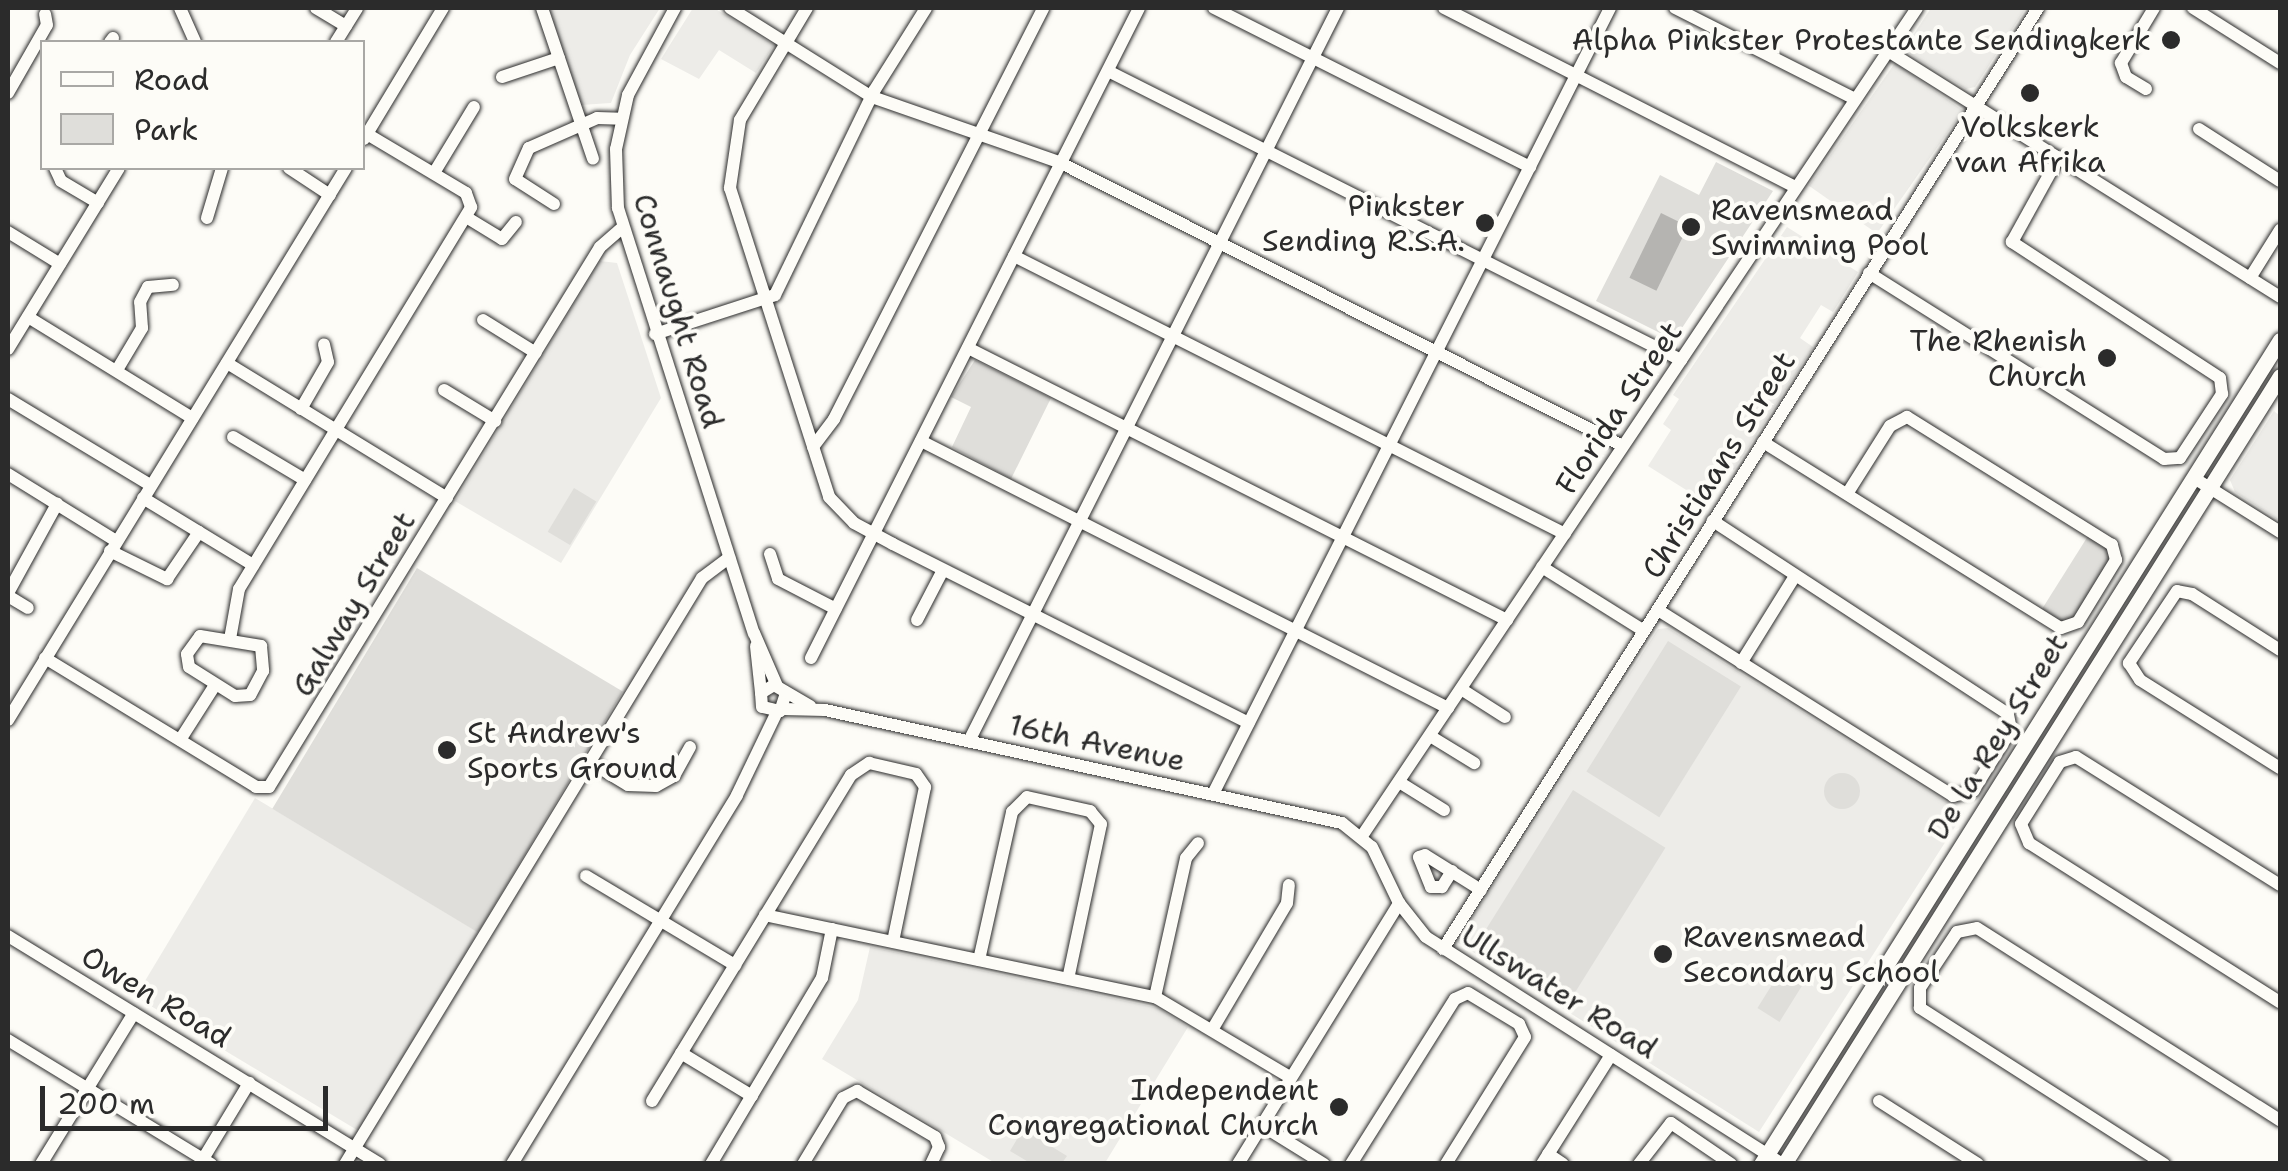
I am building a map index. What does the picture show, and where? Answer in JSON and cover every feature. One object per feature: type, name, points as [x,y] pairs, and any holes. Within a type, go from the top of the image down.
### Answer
[{"type":"main road","name":"De la Rey Street","points":[[1765,1158],[2280,340]]},
{"type":"main road","name":"De la Rey Street","points":[[1784,1164],[2280,376]]},
{"type":"street","points":[[180,8],[194,40]]},
{"type":"street","points":[[316,8],[346,26]]},
{"type":"street","points":[[337,40],[358,8]]},
{"type":"street","points":[[230,639],[238,594],[253,565],[466,218],[469,196],[434,173],[365,138],[444,8]]},
{"type":"street","points":[[542,8],[593,159]]},
{"type":"street","name":"Connaught Road","points":[[512,1164],[660,921],[780,710],[782,689],[754,634],[622,228],[615,175],[621,120],[636,72],[674,8]]},
{"type":"street","points":[[730,8],[872,97],[977,137],[1061,163],[1624,446]]},
{"type":"street","points":[[807,8],[740,120],[730,160],[736,217],[829,497],[874,534],[1248,723]]},
{"type":"street","points":[[656,334],[775,295],[872,97],[926,8]]},
{"type":"street","points":[[813,447],[828,432],[1043,8]]},
{"type":"street","points":[[810,658],[1140,8]]},
{"type":"street","points":[[1214,8],[1530,167]]},
{"type":"street","points":[[969,741],[1338,8]]},
{"type":"street","points":[[1444,8],[1796,187]]},
{"type":"street","points":[[1213,794],[1610,8]]},
{"type":"street","points":[[1674,8],[1856,99]]},
{"type":"street","name":"Christiaans Street","points":[[1443,949],[2038,8]]},
{"type":"street","points":[[2146,89],[2126,76],[2121,63],[2154,8]]},
{"type":"street","points":[[2193,8],[2280,63]]},
{"type":"street","name":"Florida Street","points":[[1362,836],[1856,99],[1912,9]]},
{"type":"street","points":[[40,40],[45,14]]},
{"type":"street","points":[[1888,50],[2280,297]]},
{"type":"street","points":[[8,93],[38,52]]},
{"type":"street","points":[[502,77],[559,58]]},
{"type":"street","points":[[1108,71],[1681,360]]},
{"type":"street","points":[[434,173],[474,107]]},
{"type":"street","points":[[554,204],[516,182],[514,172],[532,145],[597,118],[621,120]]},
{"type":"street","points":[[2199,130],[2280,181]]},
{"type":"street","points":[[1869,273],[2174,461],[2222,394],[2222,380],[2013,245],[2013,231],[2058,157]]},
{"type":"street","points":[[56,170],[61,181],[98,203]]},
{"type":"street","points":[[8,349],[119,170]]},
{"type":"street","points":[[208,218],[221,170]]},
{"type":"street","points":[[291,170],[330,194]]},
{"type":"street","points":[[8,720],[345,170]]},
{"type":"street","points":[[466,218],[502,238],[516,222]]},
{"type":"street","name":"Galway Street","points":[[45,658],[256,787],[272,785],[600,247],[622,228]]},
{"type":"street","points":[[2250,278],[2280,230]]},
{"type":"street","points":[[8,232],[60,264]]},
{"type":"street","points":[[1014,256],[1564,534]]},
{"type":"street","points":[[117,370],[142,328],[140,302],[148,287],[160,281],[173,285]]},
{"type":"street","points":[[28,317],[192,418]]},
{"type":"street","points":[[482,320],[536,352]]},
{"type":"street","points":[[301,409],[328,362],[324,344]]},
{"type":"street","points":[[968,348],[1507,620]]},
{"type":"street","points":[[227,363],[448,498]]},
{"type":"street","points":[[444,390],[494,421]]},
{"type":"street","points":[[8,399],[146,491],[198,532],[253,565]]},
{"type":"street","points":[[1763,442],[1847,494],[2069,629],[2116,560],[2112,544],[1914,419],[1895,420],[1847,494]]},
{"type":"street","points":[[232,436],[305,480]]},
{"type":"street","points":[[921,441],[1448,708]]},
{"type":"street","points":[[8,474],[167,579],[198,532]]},
{"type":"street","points":[[2194,478],[2280,532]]},
{"type":"street","points":[[28,608],[8,594],[57,504]]},
{"type":"street","points":[[1658,610],[1954,796],[1965,797],[2010,730],[2008,714],[1714,521]]},
{"type":"street","points":[[770,554],[778,579],[836,609]]},
{"type":"street","points":[[346,1164],[702,578],[729,558]]},
{"type":"street","points":[[1542,568],[1644,631]]},
{"type":"street","points":[[917,620],[943,570]]},
{"type":"street","points":[[1741,662],[1795,576]]},
{"type":"street","points":[[2280,650],[2192,594],[2177,591],[2129,663],[2140,680],[2280,768]]},
{"type":"street","name":"Connaught Road","points":[[754,634],[762,700],[756,756]]},
{"type":"street","points":[[200,636],[230,639],[261,646],[262,675],[247,697],[215,686],[190,667],[188,654],[200,636]]},
{"type":"street","points":[[180,740],[215,686]]},
{"type":"street","points":[[762,700],[782,689]]},
{"type":"street","name":"16th Avenue","points":[[782,689],[817,709]]},
{"type":"street","points":[[1461,689],[1505,717]]},
{"type":"street","name":"16th Avenue","points":[[762,700],[780,710],[817,709],[1334,820],[1362,836]]},
{"type":"street","points":[[1430,736],[1474,763]]},
{"type":"street","points":[[590,762],[628,785],[656,786],[674,776],[690,747]]},
{"type":"street","points":[[2280,885],[2076,757],[2060,762],[2021,824],[2029,843],[2280,1002]]},
{"type":"street","points":[[652,1101],[856,768],[882,766],[916,774],[925,787],[893,942]]},
{"type":"street","points":[[1398,782],[1444,810]]},
{"type":"street","points":[[979,960],[1014,805],[1022,798],[1090,811],[1101,824],[1068,979]]},
{"type":"street","name":"Ullswater Road","points":[[1362,836],[1399,903],[1443,949],[1765,1158],[1784,1164]]},
{"type":"street","points":[[1155,997],[1186,858],[1198,844]]},
{"type":"street","points":[[1452,872],[1480,890]]},
{"type":"street","points":[[586,876],[735,965]]},
{"type":"street","points":[[1212,1030],[1287,903],[1289,885]]},
{"type":"street","points":[[1238,1164],[1399,903]]},
{"type":"street","points":[[765,915],[1155,997],[1290,1077]]},
{"type":"street","points":[[2164,1164],[1920,1008],[1920,988],[1956,932],[1977,928],[2280,1120]]},
{"type":"street","points":[[711,1164],[822,978],[832,929]]},
{"type":"street","name":"Owen Road","points":[[8,936],[380,1164]]},
{"type":"street","points":[[1351,1164],[1462,994],[1519,1024],[1525,1034],[1446,1164]]},
{"type":"street","points":[[42,1164],[134,1013]]},
{"type":"street","points":[[8,1040],[205,1162],[249,1083]]},
{"type":"street","points":[[681,1053],[752,1096]]},
{"type":"street","points":[[1563,1164],[1545,1159],[1611,1055]]},
{"type":"street","points":[[802,1164],[842,1098],[857,1091],[935,1138],[931,1164]]},
{"type":"street","points":[[1879,1101],[1978,1164]]},
{"type":"street","points":[[1638,1164],[1671,1122],[1731,1163]]},
{"type":"street","points":[[1261,1125],[1324,1164]]},
{"type":"shaded area","points":[[549,8],[660,8],[630,55],[611,103],[581,105]]},
{"type":"shaded area","points":[[693,8],[714,8],[774,45],[756,73],[719,50],[699,79],[661,59]]},
{"type":"shaded area","points":[[1931,8],[2026,8],[1975,87],[1966,89],[1910,54],[1908,43]]},
{"type":"shaded area","points":[[1895,63],[1963,111],[1877,233],[1809,186]]},
{"type":"shaded area","points":[[1661,213],[1688,226],[1656,291],[1629,278]]},
{"type":"shaded area","points":[[1787,227],[1858,272],[1833,312],[1821,305],[1800,338],[1813,347],[1734,470],[1722,463],[1699,498],[1648,466],[1671,430],[1663,424],[1679,399],[1673,395]]},
{"type":"shaded area","points":[[600,261],[617,263],[661,398],[561,563],[455,501]]},
{"type":"shaded area","points":[[2274,411],[2280,416],[2280,521],[2235,492],[2230,480]]},
{"type":"shaded area","points":[[1668,628],[1964,813],[1759,1132],[1648,1062],[1650,1057],[1640,1050],[1632,1052],[1457,942],[1658,629]]},
{"type":"shaded area","points":[[255,798],[478,932],[358,1131],[136,997]]},
{"type":"shaded area","points":[[870,947],[1158,1008],[1188,1027],[1105,1163],[995,1163],[822,1059],[858,1000]]},
{"type":"green space","name":"Ravensmead Swimming Pool","points":[[1716,162],[1773,191],[1674,340],[1596,301],[1660,175],[1699,195]]},
{"type":"green space","points":[[975,360],[1051,398],[1011,479],[952,447],[971,407],[951,397]]},
{"type":"green space","points":[[574,488],[596,501],[570,545],[548,532]]},
{"type":"green space","points":[[2088,536],[2109,549],[2111,559],[2073,619],[2062,622],[2042,609]]},
{"type":"green space","name":"St Andrew's Sports Ground","points":[[417,568],[623,692],[478,932],[272,809]]},
{"type":"green space","points":[[1668,641],[1741,687],[1659,817],[1586,772]]},
{"type":"green space","points":[[1842,773],[1855,778],[1860,791],[1855,804],[1842,809],[1829,804],[1824,791],[1829,778]]},
{"type":"green space","points":[[1573,790],[1665,848],[1574,994],[1481,937]]},
{"type":"green space","points":[[1785,964],[1807,978],[1779,1022],[1757,1008]]},
{"type":"green space","points":[[1023,1129],[1067,1156],[1062,1163],[1030,1163],[1010,1151]]},
{"type":"place","name":"Alpha Pinkster Protestante Sendingkerk","points":[[2171,40]]},
{"type":"place","name":"Volkskerk van Afrika","points":[[2030,93]]},
{"type":"place","name":"Pinkster Sending R.S.A.","points":[[1485,223]]},
{"type":"place","name":"Ravensmead Swimming Pool","points":[[1691,227]]},
{"type":"place","name":"The Rhenish Church","points":[[2107,358]]},
{"type":"place","name":"St Andrew's Sports Ground","points":[[447,750]]},
{"type":"place","name":"Ravensmead Secondary School","points":[[1663,954]]},
{"type":"place","name":"Independent Congregational Church","points":[[1339,1107]]}]
